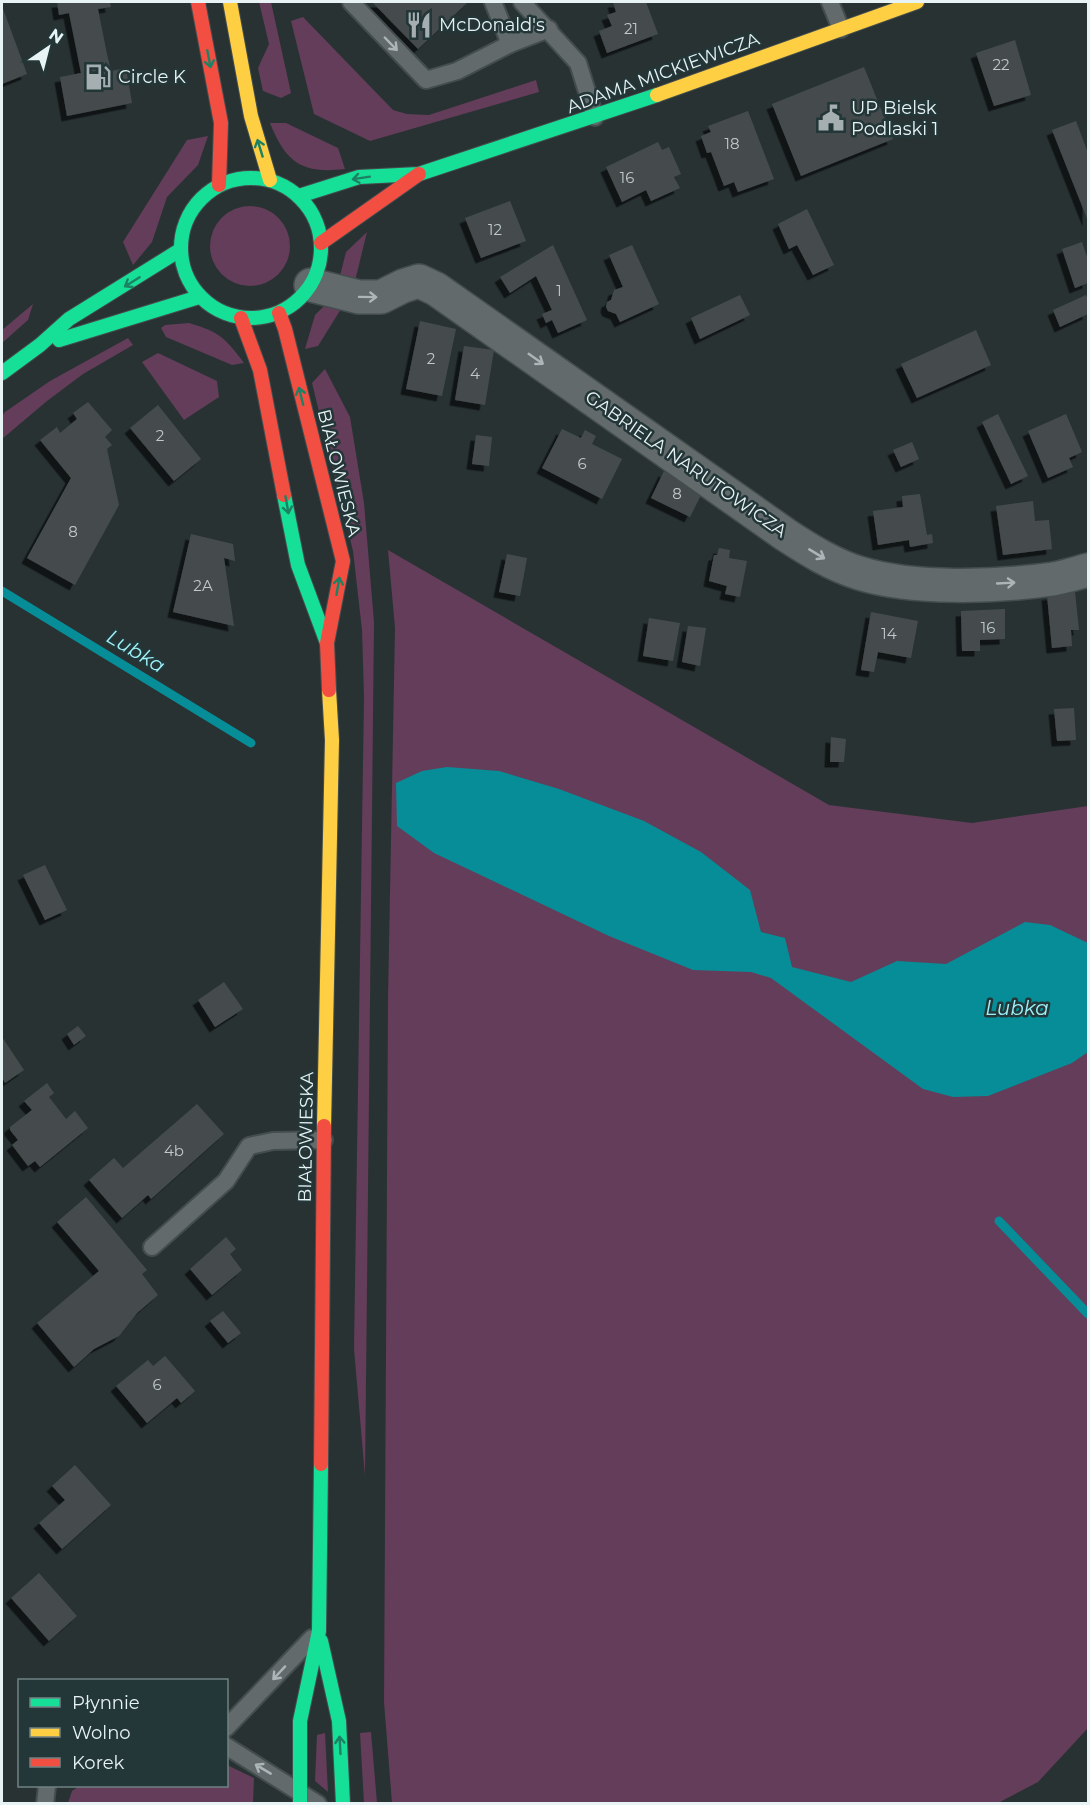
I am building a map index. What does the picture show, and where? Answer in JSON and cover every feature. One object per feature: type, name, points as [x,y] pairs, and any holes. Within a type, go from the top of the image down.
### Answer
[{"type":"main road","points":[[198,2],[221,123],[219,185]]},
{"type":"main road","points":[[230,2],[251,116],[270,180]]},
{"type":"main road","name":"ADAMA MICKIEWICZA","points":[[299,196],[359,177],[419,174],[595,117],[917,2]]},
{"type":"main road","name":"ADAMA MICKIEWICZA","points":[[321,243],[419,174]]},
{"type":"main road","points":[[253,177],[270,180],[286,186],[311,210],[318,225],[321,258],[311,285],[297,301],[279,313],[260,318],[241,318],[226,314],[199,297],[189,283],[180,250],[182,234],[190,212],[206,194],[219,185],[236,179],[253,177]]},
{"type":"main road","points":[[2,373],[40,345],[69,319],[129,284],[180,250]]},
{"type":"main road","points":[[40,345],[199,297]]},
{"type":"main road","name":"BIAŁOWIESKA","points":[[279,313],[285,329],[343,561],[327,643],[333,740],[324,1140],[318,1631],[300,1721],[300,1797]]},
{"type":"main road","name":"BIAŁOWIESKA","points":[[241,318],[260,370],[298,565],[327,643]]},
{"type":"main road","name":"BIAŁOWIESKA","points":[[318,1631],[339,1721],[343,1803]]},
{"type":"street","name":"GABRIELA NARUTOWICZA","points":[[311,285],[359,297],[381,297],[419,281],[436,289],[786,535],[826,559],[860,573],[938,584],[1007,584],[1054,579],[1089,570]]},
{"type":"lane","points":[[351,2],[426,80],[457,71],[510,44],[549,29]]},
{"type":"lane","points":[[493,2],[510,44]]},
{"type":"lane","points":[[522,2],[578,63],[595,117]]},
{"type":"lane","points":[[830,2],[841,29]]},
{"type":"lane","points":[[152,1247],[226,1181],[249,1146],[273,1141],[324,1140]]},
{"type":"lane","points":[[228,1726],[318,1631]]},
{"type":"lane","points":[[228,1747],[300,1797],[318,1803]]},
{"type":"lane","points":[[45,1803],[47,1787]]},
{"type":"shaded area","points":[[259,2],[271,2],[291,93],[281,98],[263,91],[258,68],[269,44]]},
{"type":"shaded area","points":[[303,17],[393,110],[407,114],[429,115],[536,80],[539,92],[370,141],[314,114],[291,21]]},
{"type":"shaded area","points":[[270,123],[286,123],[338,148],[345,169],[317,170],[297,163],[282,148]]},
{"type":"shaded area","points":[[208,136],[198,165],[167,197],[152,242],[133,265],[123,242],[187,140]]},
{"type":"shaded area","points":[[250,206],[265,209],[278,218],[287,231],[290,246],[287,261],[278,274],[265,283],[250,286],[235,283],[222,274],[213,261],[210,246],[213,231],[222,218],[235,209]]},
{"type":"shaded area","points":[[367,232],[355,281],[340,276],[346,252]]},
{"type":"shaded area","points":[[33,304],[28,320],[2,343],[2,330]]},
{"type":"shaded area","points":[[326,304],[341,309],[318,346],[305,349],[315,315]]},
{"type":"shaded area","points":[[189,323],[221,337],[244,363],[232,365],[166,337],[161,328],[165,325]]},
{"type":"shaded area","points":[[128,338],[133,345],[83,374],[2,439],[2,416],[5,412],[50,381]]},
{"type":"shaded area","points":[[158,353],[217,381],[219,397],[184,420],[142,362]]},
{"type":"shaded area","points":[[325,369],[350,417],[364,503],[374,622],[365,1476],[354,1349],[364,697],[362,630],[353,551],[312,383]]},
{"type":"shaded area","points":[[388,550],[829,805],[972,823],[1088,806],[1088,1728],[1038,1782],[998,1803],[392,1803],[384,1702],[388,999],[395,628]]},
{"type":"shaded area","points":[[371,1732],[377,1803],[364,1803],[360,1733]]},
{"type":"shaded area","points":[[325,1733],[328,1792],[315,1781],[317,1735]]},
{"type":"shaded area","points":[[228,1765],[254,1778],[253,1803],[68,1803],[72,1791],[78,1787],[228,1787]]},
{"type":"water","name":"Lubka","points":[[447,767],[499,771],[559,789],[644,821],[701,852],[750,890],[761,932],[785,938],[792,967],[851,982],[897,961],[946,964],[1025,922],[1050,925],[1088,943],[1088,1052],[1072,1063],[988,1096],[953,1097],[923,1089],[771,978],[751,972],[693,970],[609,936],[434,853],[397,826],[396,783],[422,771]]},
{"type":"building","points":[[57,2],[110,2],[111,7],[98,9],[107,54],[111,71],[126,68],[132,103],[67,116],[60,77],[81,73],[69,13],[59,15]]},
{"type":"building","name":"McDonald's","points":[[372,2],[468,2],[418,49]]},
{"type":"building","points":[[613,2],[646,2],[658,34],[607,53],[599,31],[612,26],[607,15],[616,12]]},
{"type":"building","points":[[2,6],[27,74],[2,84]]},
{"type":"building","points":[[1015,40],[1031,95],[994,106],[976,53]]},
{"type":"building","name":"UP Bielsk Podlaski 1","points":[[864,67],[893,139],[801,176],[772,104]]},
{"type":"building","points":[[748,111],[774,179],[738,192],[734,182],[724,186],[711,152],[707,153],[701,136],[711,132],[708,126]]},
{"type":"building","points":[[1076,121],[1088,153],[1088,221],[1052,130]]},
{"type":"building","points":[[658,142],[662,150],[669,147],[681,174],[674,177],[680,188],[651,201],[646,190],[622,202],[606,167]]},
{"type":"building","points":[[510,201],[526,241],[481,258],[465,218]]},
{"type":"building","points":[[807,209],[834,265],[813,275],[797,245],[789,249],[778,224]]},
{"type":"building","points":[[1082,242],[1088,260],[1088,283],[1075,288],[1062,249]]},
{"type":"building","points":[[553,245],[587,320],[558,333],[552,320],[546,323],[542,314],[552,310],[536,276],[510,293],[500,277]]},
{"type":"building","points":[[632,245],[659,304],[620,322],[616,314],[608,311],[606,307],[614,290],[623,287],[609,255]]},
{"type":"building","points":[[740,295],[750,315],[700,339],[691,318]]},
{"type":"building","points":[[1086,295],[1088,314],[1060,327],[1053,310]]},
{"type":"building","points":[[420,321],[456,329],[442,396],[406,389]]},
{"type":"building","points":[[976,330],[991,365],[917,398],[901,364]]},
{"type":"building","points":[[464,346],[494,350],[485,405],[455,400]]},
{"type":"building","points":[[88,402],[112,430],[105,437],[112,445],[107,449],[119,505],[75,585],[27,558],[71,478],[40,440],[57,427],[60,433],[77,419],[73,413]]},
{"type":"building","points":[[158,405],[201,459],[174,481],[130,428]]},
{"type":"building","points":[[998,414],[1028,476],[1011,484],[982,422]]},
{"type":"building","points":[[1066,414],[1082,452],[1069,458],[1073,467],[1048,478],[1028,431]]},
{"type":"building","points":[[562,429],[581,438],[585,430],[596,436],[592,444],[622,459],[602,499],[542,468]]},
{"type":"building","points":[[476,435],[492,437],[489,466],[472,464]]},
{"type":"building","points":[[912,442],[919,459],[901,467],[893,450]]},
{"type":"building","points":[[664,471],[703,491],[690,517],[651,498]]},
{"type":"building","points":[[920,494],[927,535],[932,534],[933,543],[910,547],[909,540],[878,545],[873,511],[903,507],[902,496]]},
{"type":"building","points":[[1033,501],[1035,521],[1049,520],[1052,549],[1003,555],[996,506]]},
{"type":"building","points":[[191,534],[233,544],[235,561],[224,558],[234,626],[173,612]]},
{"type":"building","points":[[719,548],[730,550],[729,558],[747,561],[740,597],[725,594],[727,586],[709,581],[714,555],[717,555]]},
{"type":"building","points":[[507,554],[527,558],[520,596],[499,592]]},
{"type":"building","points":[[1075,592],[1079,630],[1071,630],[1072,646],[1052,648],[1047,595]]},
{"type":"building","points":[[1005,609],[1005,639],[980,640],[980,651],[962,651],[961,611]]},
{"type":"building","points":[[871,612],[918,621],[911,658],[878,652],[874,672],[861,670]]},
{"type":"building","points":[[649,618],[680,623],[673,661],[643,656]]},
{"type":"building","points":[[688,626],[706,628],[700,666],[682,662]]},
{"type":"building","points":[[1074,708],[1076,740],[1057,741],[1054,709]]},
{"type":"building","points":[[831,737],[846,739],[844,762],[830,762]]},
{"type":"building","points":[[45,865],[67,910],[45,920],[23,875]]},
{"type":"building","points":[[224,982],[243,1009],[215,1027],[198,1000]]},
{"type":"building","points":[[78,1026],[86,1036],[74,1045],[67,1034]]},
{"type":"building","points":[[2,1037],[24,1070],[5,1083],[2,1077]]},
{"type":"building","points":[[47,1083],[54,1093],[49,1097],[66,1119],[75,1111],[88,1128],[40,1167],[35,1161],[28,1166],[12,1145],[18,1140],[10,1127],[32,1110],[24,1101]]},
{"type":"building","points":[[197,1104],[224,1134],[151,1199],[148,1195],[122,1218],[89,1180],[114,1158],[123,1168]]},
{"type":"building","points":[[86,1197],[147,1270],[142,1274],[158,1295],[137,1313],[119,1336],[94,1349],[74,1367],[37,1323],[99,1271],[57,1222]]},
{"type":"building","points":[[226,1237],[236,1249],[230,1254],[242,1270],[212,1295],[190,1269]]},
{"type":"building","points":[[223,1311],[241,1333],[228,1343],[210,1321]]},
{"type":"building","points":[[165,1356],[195,1391],[181,1403],[177,1398],[147,1423],[116,1386],[148,1360],[153,1366]]},
{"type":"building","points":[[75,1465],[111,1505],[62,1549],[39,1523],[65,1500],[52,1486]]},
{"type":"building","points":[[39,1573],[77,1616],[49,1641],[11,1598]]},
{"type":"waterway","name":"Lubka","points":[[2,591],[251,743]]},
{"type":"waterway","points":[[999,1221],[1088,1314]]},
{"type":"traffic: fast","points":[[299,196],[359,177],[419,174],[657,95]]},
{"type":"traffic: fast","points":[[251,178],[278,183],[301,198],[316,221],[321,248],[316,275],[301,298],[278,313],[251,318],[224,313],[201,298],[186,275],[181,248],[186,221],[201,198],[224,183],[251,178]]},
{"type":"traffic: fast","points":[[2,373],[40,345],[69,319],[180,250]]},
{"type":"traffic: fast","points":[[59,340],[199,297]]},
{"type":"traffic: fast","points":[[284,495],[298,565],[327,643]]},
{"type":"traffic: fast","points":[[300,1804],[300,1721],[319,1631],[321,1464]]},
{"type":"traffic: fast","points":[[321,1641],[339,1721],[343,1804]]},
{"type":"traffic: slow","points":[[230,2],[251,116],[270,180]]},
{"type":"traffic: slow","points":[[657,95],[917,2]]},
{"type":"traffic: slow","points":[[324,1126],[332,740],[329,690]]},
{"type":"traffic: jam","points":[[198,2],[221,123],[219,185]]},
{"type":"traffic: jam","points":[[321,243],[419,174]]},
{"type":"traffic: jam","points":[[279,313],[285,329],[343,561],[327,643],[329,690]]},
{"type":"traffic: jam","points":[[241,318],[260,370],[284,495]]},
{"type":"traffic: jam","points":[[321,1464],[324,1126]]},
{"type":"place","name":"McDonald's","points":[[419,25]]},
{"type":"place","name":"Circle K","points":[[98,77]]},
{"type":"place","name":"UP Bielsk Podlaski 1","points":[[831,118]]}]
